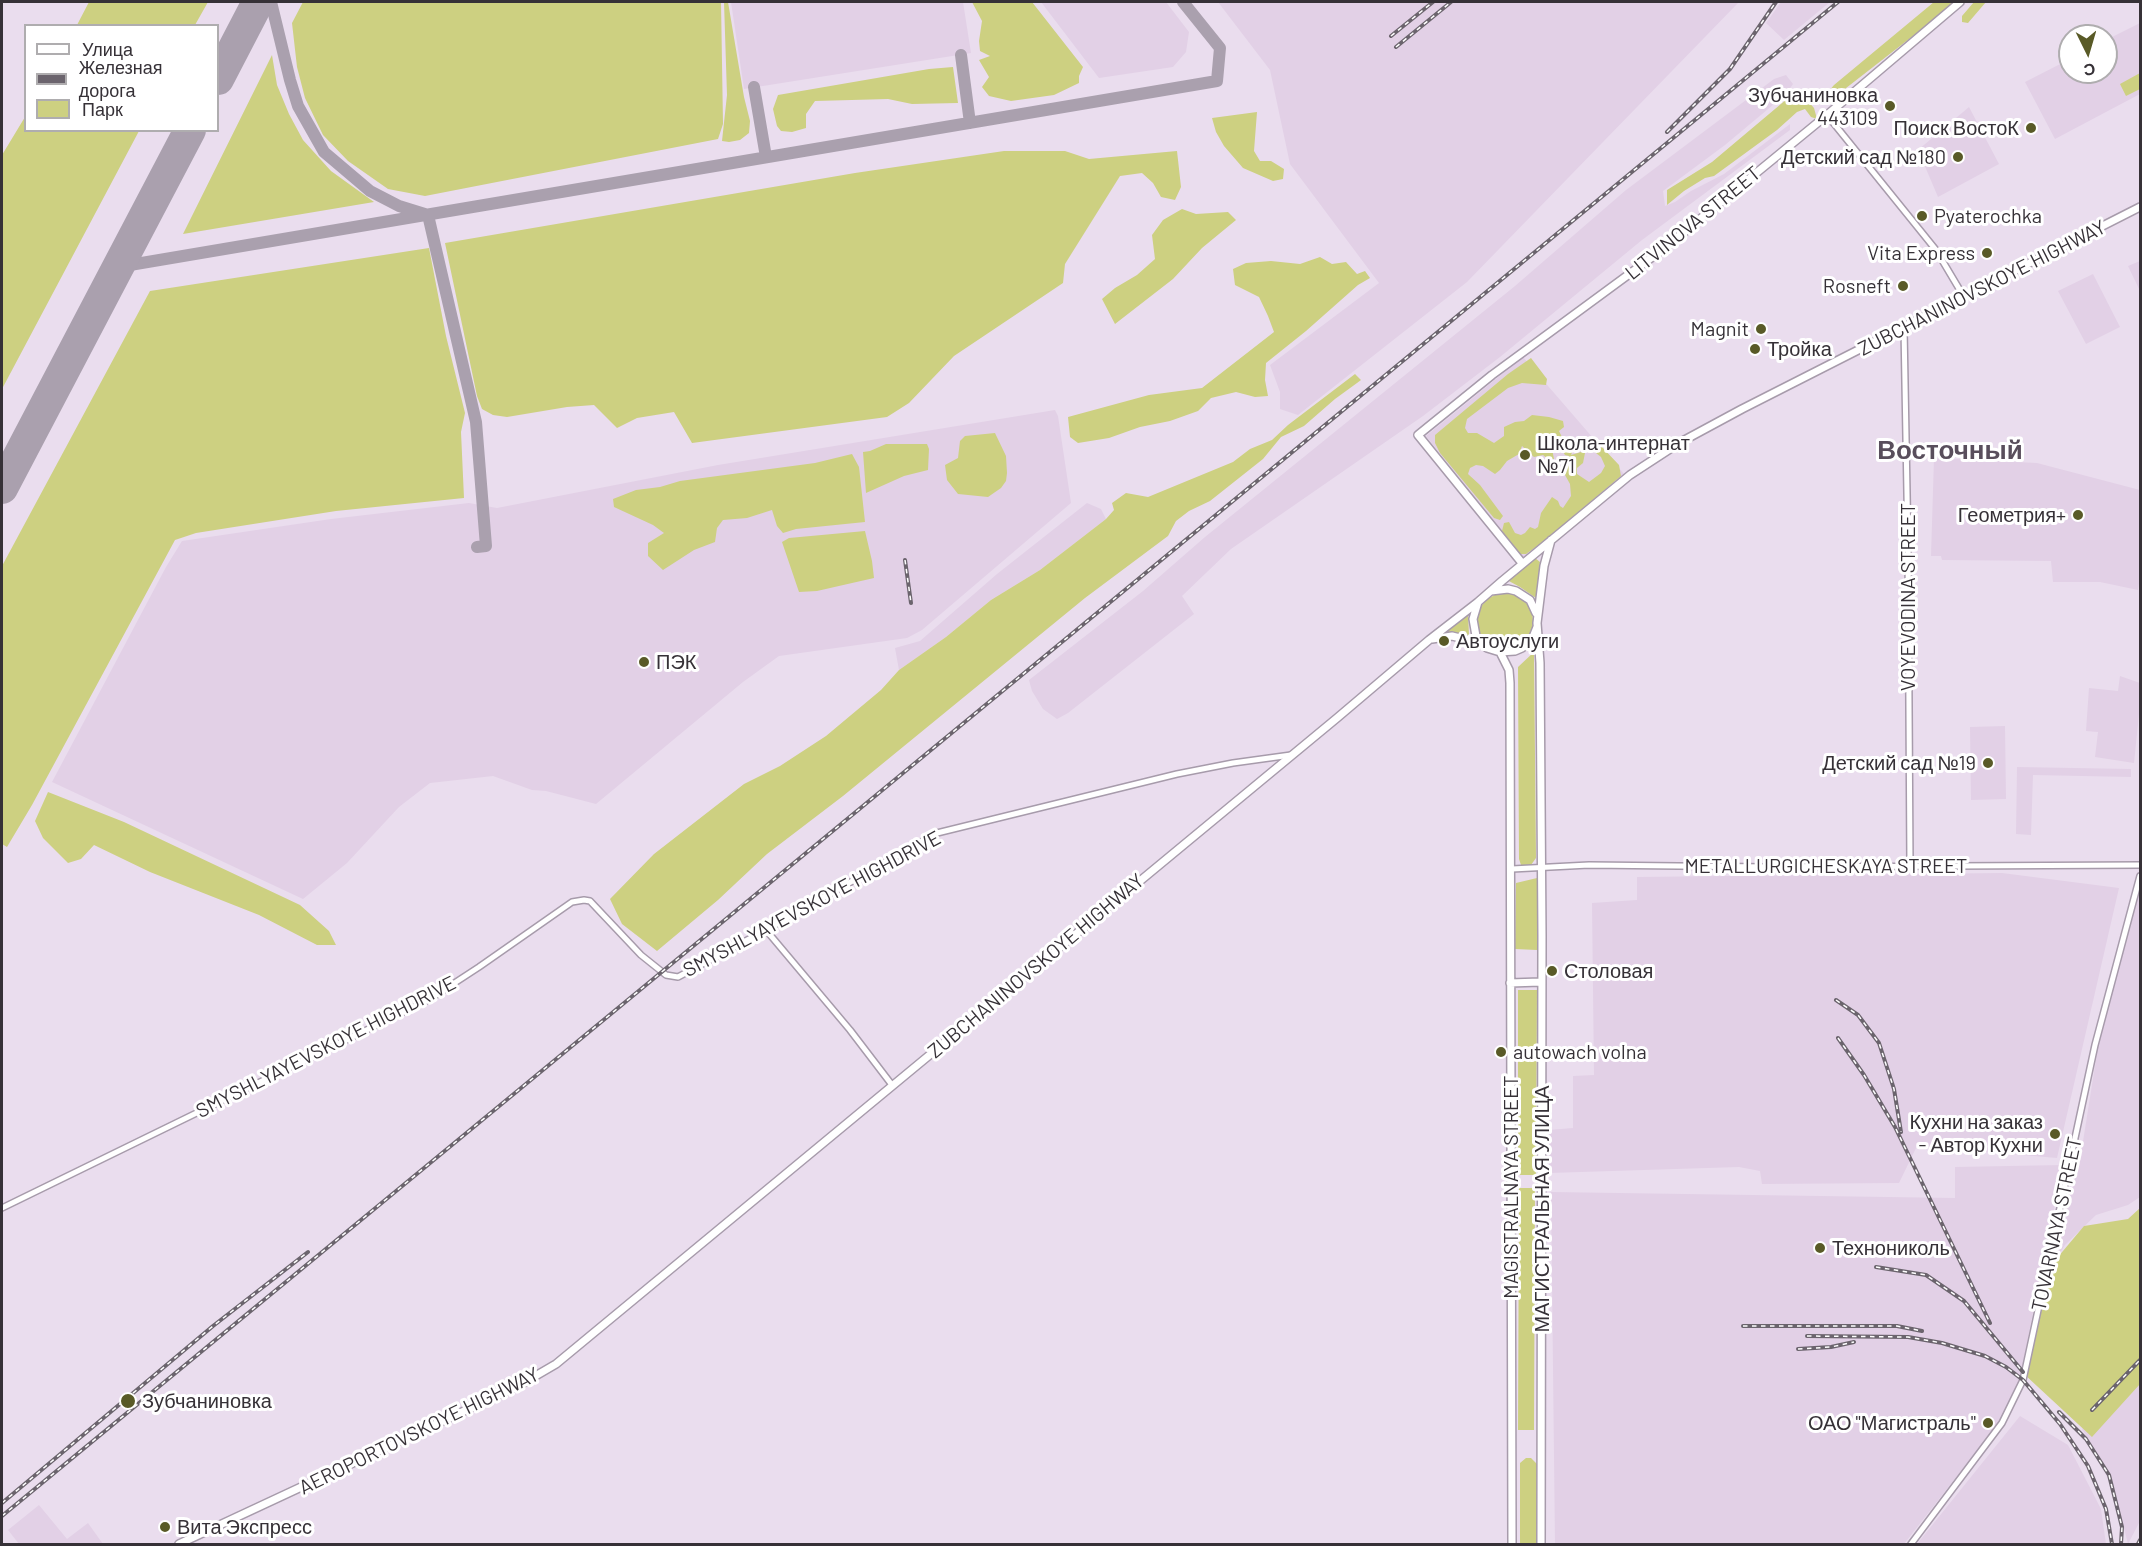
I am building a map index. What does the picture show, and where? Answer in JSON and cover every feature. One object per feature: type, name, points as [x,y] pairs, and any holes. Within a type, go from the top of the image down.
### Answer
[{"type":"main road","name":"LITVINOVA STREET","points":[[1522,563],[1418,435],[1492,375],[1666,247],[1960,2]]},
{"type":"main road","name":"ZUBCHANINOVSKOYE HIGHWAY","points":[[1491,591],[1630,475],[1679,443],[1757,401],[2140,207]]},
{"type":"main road","points":[[1537,622],[1534,607],[1524,595],[1508,589],[1491,591],[1478,602],[1473,628],[1481,643],[1487,648],[1500,652],[1508,653],[1522,648],[1533,637],[1537,622],[1544,566],[1551,540]]},
{"type":"main road","name":"ZUBCHANINOVSKOYE HIGHWAY","points":[[643,1292],[1429,640],[1478,602]]},
{"type":"main road","name":"МАГИСТРАЛЬНАЯ УЛИЦА","points":[[1537,622],[1540,663],[1541,866],[1543,1383],[1541,1545]]},
{"type":"main road","points":[[1429,640],[1452,636],[1481,643]]},
{"type":"main road","name":"MAGISTRALNAYA STREET","points":[[1500,652],[1509,670],[1510,683],[1512,1545]]},
{"type":"main road","points":[[1510,983],[1540,982]]},
{"type":"main road","name":"AEROPORTOVSKOYE HIGHWAY","points":[[179,1545],[541,1373],[643,1292]]},
{"type":"street","points":[[1827,115],[1936,250],[1964,297]]},
{"type":"street","name":"VOYEVODINA STREET","points":[[1904,328],[1910,866]]},
{"type":"street","name":"SMYSHLYAYEVSKOYE HIGHDRIVE","points":[[2,1208],[430,999],[573,902],[590,901],[641,955],[662,972],[674,978],[684,975],[766,930],[937,833],[1177,774],[1291,755]]},
{"type":"street","name":"METALLURGICHESKAYA STREET","points":[[1512,869],[1541,866],[2140,865]]},
{"type":"street","name":"TOVARNAYA STREET","points":[[1911,1545],[2002,1423],[2023,1380],[2095,1045],[2140,876]]},
{"type":"street","points":[[766,930],[892,1085]]},
{"type":"shaded area","points":[[731,2],[963,2],[971,53],[744,89]]},
{"type":"shaded area","points":[[1041,2],[1166,2],[1189,32],[1186,52],[1173,67],[1099,78]]},
{"type":"shaded area","points":[[1218,2],[1739,2],[1467,282],[1298,415],[1280,409],[1280,392],[1270,365],[1379,283],[1290,164],[1270,70]]},
{"type":"shaded area","points":[[1781,2],[1830,2],[1784,40],[1766,23]]},
{"type":"shaded area","points":[[2140,23],[2140,94],[2055,139],[2025,82],[2058,65],[2058,84],[2118,84],[2118,34]]},
{"type":"shaded area","points":[[1786,75],[1793,84],[1786,94],[1725,145],[1663,191],[1665,206],[1724,174],[1790,124],[1790,130],[1642,240],[1500,357],[1423,416],[1231,549],[1182,596],[1194,614],[1068,713],[1057,719],[1043,709],[1032,691],[1029,680],[1143,591],[1205,537],[1515,286],[1626,190],[1774,79]]},
{"type":"shaded area","name":"Детский сад №180","points":[[1969,107],[1999,164],[1938,197],[1918,150]]},
{"type":"shaded area","points":[[2140,261],[2140,291],[2128,266]]},
{"type":"shaded area","points":[[2093,274],[2120,327],[2086,344],[2058,291]]},
{"type":"shaded area","name":"Школа-интернат №71","points":[[1523,357],[1625,475],[1523,559],[1426,436]]},
{"type":"shaded area","points":[[1055,410],[1058,416],[1071,503],[922,630],[907,638],[779,656],[743,682],[596,804],[546,791],[532,790],[493,776],[430,783],[399,807],[347,863],[303,899],[52,782],[182,541],[331,519],[469,503],[497,508],[718,465]]},
{"type":"shaded area","points":[[1934,458],[2037,463],[2140,490],[2138,590],[2100,582],[2053,582],[2051,561],[1942,560],[1941,556],[1931,556]]},
{"type":"shaded area","points":[[1087,503],[1101,509],[1106,519],[1040,570],[991,600],[946,637],[899,670],[895,648],[920,641],[997,574]]},
{"type":"shaded area","points":[[2120,676],[2140,683],[2134,763],[2095,757],[2098,732],[2086,731],[2089,688],[2118,691]]},
{"type":"shaded area","name":"Детский сад №19","points":[[2005,726],[2006,799],[1971,800],[1970,727]]},
{"type":"shaded area","points":[[2017,767],[2131,769],[2131,777],[2033,775],[2031,835],[2016,834]]},
{"type":"shaded area","points":[[2002,873],[2119,888],[2057,1158],[1917,1146],[1899,1183],[1762,1184],[1760,1171],[1739,1167],[1549,1173],[1549,1130],[1573,1128],[1573,1076],[1594,1075],[1592,903],[1637,900],[1637,877]]},
{"type":"shaded area","points":[[2140,886],[2140,1197],[2128,1205],[2096,1215],[2065,1245],[2052,1265],[2081,1154],[2098,1047]]},
{"type":"shaded area","points":[[2063,1165],[2019,1382],[2000,1421],[1904,1544],[1555,1544],[1551,1192],[1955,1198],[1955,1167]]},
{"type":"shaded area","points":[[2140,1367],[2140,1521],[2128,1544],[2116,1496],[2082,1429]]},
{"type":"shaded area","points":[[2020,1416],[2068,1445],[2101,1509],[2106,1544],[1917,1544]]},
{"type":"shaded area","points":[[39,1505],[67,1539],[88,1523],[103,1544],[19,1544],[8,1530]]},
{"type":"green space","points":[[89,2],[208,2],[196,24],[78,24]]},
{"type":"green space","points":[[303,2],[721,2],[723,124],[718,139],[425,196],[388,189],[348,161],[323,135],[305,98],[297,67],[292,23]]},
{"type":"green space","points":[[724,2],[728,2],[750,121],[749,133],[740,140],[729,142],[722,141],[727,95]]},
{"type":"green space","points":[[972,2],[1032,2],[1083,67],[1079,83],[1054,95],[1011,101],[989,96],[982,87],[989,77],[979,60],[990,56],[980,51],[982,21]]},
{"type":"green space","points":[[1934,2],[1954,2],[1832,99],[1828,92],[1834,85]]},
{"type":"green space","points":[[1974,2],[1986,2],[1968,23],[1962,22],[1962,16]]},
{"type":"green space","points":[[272,55],[277,85],[303,140],[331,171],[374,202],[183,234]]},
{"type":"green space","points":[[953,67],[958,103],[912,104],[888,99],[815,101],[806,114],[806,128],[792,132],[781,131],[777,126],[773,109],[778,95],[929,69]]},
{"type":"green space","points":[[2140,73],[2140,89],[2126,96],[2120,84]]},
{"type":"green space","points":[[1794,93],[1806,99],[1814,108],[1817,119],[1811,117],[1805,109],[1797,112],[1777,130],[1714,176],[1705,178],[1667,205],[1667,190],[1712,162]]},
{"type":"green space","points":[[1257,112],[1254,151],[1260,161],[1271,161],[1284,169],[1283,179],[1273,181],[1243,168],[1224,146],[1216,132],[1212,118]]},
{"type":"green space","points":[[24,119],[24,132],[138,132],[2,389],[2,155]]},
{"type":"green space","points":[[1004,151],[1065,151],[1089,159],[1177,151],[1181,187],[1175,200],[1161,197],[1153,183],[1142,173],[1120,176],[1065,264],[1063,283],[954,356],[909,403],[887,417],[692,443],[674,412],[637,418],[617,428],[594,405],[507,417],[493,415],[482,409],[477,396],[445,243],[855,173]]},
{"type":"green space","points":[[1182,209],[1196,214],[1228,212],[1236,220],[1202,248],[1173,279],[1115,324],[1102,299],[1137,275],[1155,259],[1152,235],[1163,220]]},
{"type":"green space","points":[[429,248],[446,336],[465,413],[461,432],[464,498],[336,511],[196,533],[175,540],[32,805],[7,847],[2,844],[2,566],[150,291]]},
{"type":"green space","points":[[1320,257],[1332,264],[1346,262],[1357,274],[1365,271],[1370,278],[1358,285],[1266,363],[1265,380],[1268,396],[1255,397],[1236,392],[1211,398],[1198,411],[1109,438],[1078,443],[1070,437],[1068,417],[1149,395],[1202,388],[1274,332],[1259,297],[1235,285],[1233,269],[1246,263],[1271,261],[1300,264]]},
{"type":"green space","points":[[1531,358],[1547,379],[1546,385],[1522,383],[1508,388],[1467,419],[1465,428],[1468,433],[1477,433],[1494,443],[1504,436],[1504,427],[1524,421],[1532,415],[1549,417],[1563,421],[1564,427],[1559,431],[1562,437],[1570,440],[1574,448],[1571,455],[1585,453],[1583,463],[1577,468],[1577,474],[1589,482],[1601,473],[1605,466],[1601,457],[1591,449],[1590,445],[1594,442],[1619,465],[1621,476],[1543,542],[1526,554],[1520,554],[1502,531],[1504,523],[1509,522],[1515,533],[1521,535],[1530,527],[1535,529],[1538,527],[1541,513],[1552,497],[1563,508],[1571,496],[1570,484],[1565,475],[1565,464],[1569,456],[1565,455],[1559,445],[1554,442],[1551,444],[1554,459],[1548,459],[1543,455],[1534,457],[1522,446],[1519,454],[1507,461],[1495,474],[1483,466],[1476,465],[1470,468],[1468,474],[1480,485],[1503,516],[1500,520],[1494,518],[1440,453],[1435,443],[1435,435],[1508,374]]},
{"type":"green space","points":[[1355,374],[1361,380],[1304,426],[1281,437],[1263,459],[1210,501],[1189,511],[1176,521],[1168,536],[1085,598],[843,796],[767,854],[718,900],[657,951],[622,924],[610,899],[654,854],[744,784],[780,766],[826,736],[881,690],[899,670],[946,637],[991,600],[1040,570],[1106,519],[1114,510],[1112,503],[1126,493],[1148,497],[1233,462],[1250,449],[1272,440]]},
{"type":"green space","points":[[995,433],[1006,456],[1006,481],[1001,488],[988,497],[958,494],[947,480],[945,465],[958,458],[960,441],[965,436]]},
{"type":"green space","points":[[886,444],[927,444],[929,449],[928,470],[904,476],[866,493],[863,452]]},
{"type":"green space","points":[[852,454],[859,467],[865,522],[796,529],[783,533],[777,526],[772,510],[747,518],[723,520],[717,528],[715,542],[694,550],[663,570],[648,556],[648,543],[664,533],[653,525],[614,507],[613,499],[636,490],[660,487],[680,481],[815,463]]},
{"type":"green space","points":[[865,531],[874,578],[817,591],[799,592],[782,542],[789,538]]},
{"type":"green space","points":[[1535,558],[1540,562],[1536,598],[1507,580]]},
{"type":"green space","points":[[1505,593],[1516,595],[1525,601],[1531,610],[1533,621],[1531,632],[1525,641],[1516,647],[1505,649],[1494,647],[1485,641],[1479,632],[1477,621],[1479,610],[1485,601],[1494,595]]},
{"type":"green space","points":[[1468,613],[1469,635],[1447,633],[1448,629]]},
{"type":"green space","points":[[1534,652],[1536,858],[1531,865],[1521,865],[1519,859],[1518,667]]},
{"type":"green space","points":[[48,792],[124,822],[300,905],[329,931],[336,945],[317,945],[259,915],[150,872],[94,845],[81,859],[68,863],[43,838],[35,821]]},
{"type":"green space","points":[[1537,878],[1537,950],[1515,949],[1516,883]]},
{"type":"green space","points":[[1518,990],[1537,990],[1536,1175],[1518,1175]]},
{"type":"green space","points":[[1519,1188],[1535,1188],[1534,1430],[1518,1430]]},
{"type":"green space","points":[[2140,1208],[2140,1384],[2092,1437],[2024,1374],[2047,1270],[2084,1226],[2128,1219]]},
{"type":"green space","points":[[1526,1458],[1531,1458],[1537,1464],[1537,1544],[1520,1544],[1520,1463]]},
{"type":"taxiway","points":[[271,2],[298,106],[324,152],[370,191],[399,206],[428,215],[476,422],[486,546],[477,547]]},
{"type":"taxiway","points":[[118,267],[1217,81],[1220,48],[1183,2]]},
{"type":"taxiway","points":[[961,55],[970,123]]},
{"type":"taxiway","points":[[754,87],[766,157]]},
{"type":"runway","points":[[219,77],[258,2]]},
{"type":"runway","points":[[2,488],[189,132]]},
{"type":"railway","points":[[1391,36],[1433,2]]},
{"type":"railway","points":[[1396,47],[1451,2]]},
{"type":"railway","points":[[1667,132],[1730,69],[1776,2]]},
{"type":"railway","points":[[2,1516],[1838,2]]},
{"type":"railway","points":[[905,560],[911,603]]},
{"type":"railway","points":[[1836,1000],[1858,1015],[1879,1043],[1894,1089],[1901,1132]]},
{"type":"railway","points":[[1838,1038],[1864,1075],[1895,1127],[1990,1323]]},
{"type":"railway","points":[[2,1503],[213,1326],[308,1252]]},
{"type":"railway","points":[[1876,1267],[1926,1275],[1964,1301],[2023,1372]]},
{"type":"railway","points":[[1743,1326],[1897,1326],[1922,1331]]},
{"type":"railway","points":[[1807,1336],[1908,1337],[1942,1343],[1985,1356],[2006,1367],[2023,1380],[2060,1424],[2088,1466],[2106,1509],[2112,1544]]},
{"type":"railway","points":[[1798,1349],[1831,1347],[1854,1342]]},
{"type":"railway","points":[[2092,1410],[2140,1360]]},
{"type":"railway","points":[[2059,1412],[2086,1439],[2109,1475],[2122,1527],[2121,1544]]},
{"type":"railway","points":[[2138,1544],[2140,1540]]},
{"type":"place","name":"Зубчаниновка 443109","points":[[1890,106]]},
{"type":"place","name":"Поиск ВостоК","points":[[2031,128]]},
{"type":"place","name":"Детский сад №180","points":[[1958,157]]},
{"type":"place","name":"Pyaterochka","points":[[1922,216]]},
{"type":"place","name":"Vita Express","points":[[1987,253]]},
{"type":"place","name":"Rosneft","points":[[1903,286]]},
{"type":"place","name":"Magnit","points":[[1761,329]]},
{"type":"place","name":"Тройка","points":[[1755,349]]},
{"type":"place","name":"Школа-интернат №71","points":[[1525,455]]},
{"type":"place","name":"Геометрия+","points":[[2078,515]]},
{"type":"place","name":"Автоуслуги","points":[[1444,641]]},
{"type":"place","name":"ПЭК","points":[[644,662]]},
{"type":"place","name":"Детский сад №19","points":[[1988,763]]},
{"type":"place","name":"Столовая","points":[[1552,971]]},
{"type":"place","name":"autowach volna","points":[[1501,1052]]},
{"type":"place","name":"Кухни на заказ - Автор Кухни","points":[[2055,1134]]},
{"type":"place","name":"Технониколь","points":[[1820,1248]]},
{"type":"place","name":"Зубчаниновка","points":[[128,1401]]},
{"type":"place","name":"ОАО \"Магистраль\"","points":[[1988,1423]]},
{"type":"place","name":"Вита Экспресс","points":[[165,1527]]},
{"type":"district","name":"Восточный","points":[[1950,450]]}]
